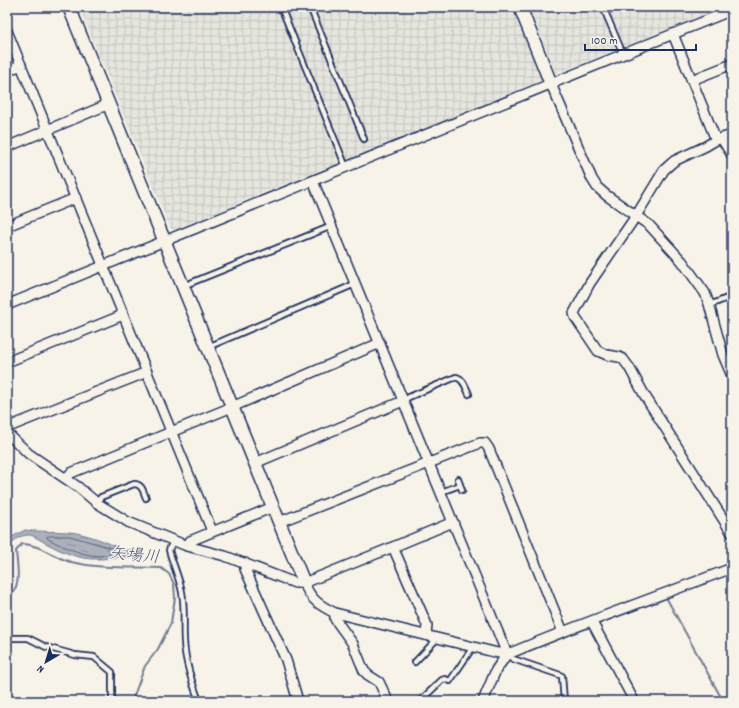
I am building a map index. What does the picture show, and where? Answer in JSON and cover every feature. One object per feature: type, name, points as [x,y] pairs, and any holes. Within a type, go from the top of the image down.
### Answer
[{"type":"street","points":[[69,7],[311,598],[324,608],[335,613],[507,654],[732,568]]},
{"type":"street","points":[[520,7],[592,179],[597,187],[606,195],[649,225],[682,261],[705,293],[723,355],[732,376]]},
{"type":"street","points":[[7,305],[732,10]]},
{"type":"street","points":[[7,31],[212,531]]},
{"type":"street","points":[[673,34],[719,139],[732,154]]},
{"type":"street","points":[[692,80],[732,64]]},
{"type":"street","points":[[7,71],[21,65]]},
{"type":"street","points":[[7,147],[109,104]]},
{"type":"street","points":[[732,135],[719,139],[669,164],[636,216],[590,283],[574,313],[601,354],[619,358],[629,367],[645,396],[732,534]]},
{"type":"street","points":[[313,181],[507,654]]},
{"type":"street","points":[[7,226],[76,198]]},
{"type":"street","points":[[7,362],[124,315]]},
{"type":"street","points":[[66,478],[71,473],[232,407],[380,342]]},
{"type":"street","points":[[7,429],[18,423],[147,372]]},
{"type":"street","points":[[255,463],[403,400]]},
{"type":"street","points":[[7,433],[29,454],[66,478],[96,503],[128,522],[188,546],[225,556],[295,583],[304,583],[453,522]]},
{"type":"street","points":[[279,522],[429,463],[485,443],[563,632]]},
{"type":"street","points":[[188,546],[190,541],[273,507]]},
{"type":"street","points":[[393,547],[427,626],[426,635]]},
{"type":"street","points":[[245,564],[245,569],[286,660],[298,701]]},
{"type":"street","points":[[335,613],[334,619],[352,644],[364,671],[379,682],[388,701]]},
{"type":"street","points":[[592,622],[634,701]]},
{"type":"street","points":[[483,701],[496,670],[507,654]]},
{"type":"lane","points":[[281,7],[346,167]]},
{"type":"lane","points":[[310,7],[364,139]]},
{"type":"lane","points":[[603,7],[623,54]]},
{"type":"lane","points":[[183,286],[332,226]]},
{"type":"lane","points":[[208,347],[356,283]]},
{"type":"lane","points":[[709,304],[732,296]]},
{"type":"lane","points":[[403,400],[409,396],[456,377],[463,382],[469,394]]},
{"type":"lane","points":[[441,492],[461,487],[458,479]]},
{"type":"lane","points":[[96,503],[101,498],[134,484],[141,486],[146,498]]},
{"type":"lane","points":[[173,540],[168,550],[182,591],[186,658],[199,701]]},
{"type":"lane","points":[[7,639],[28,638],[46,647],[75,655],[94,657],[100,660],[112,672],[112,701]]},
{"type":"lane","points":[[415,662],[435,641],[436,638]]},
{"type":"lane","points":[[420,701],[442,680],[445,679],[450,681],[473,647]]},
{"type":"lane","points":[[507,654],[513,659],[562,676],[564,701]]},
{"type":"shaded area","points":[[79,7],[513,7],[541,76],[540,81],[250,198],[176,231],[170,228]]},
{"type":"shaded area","points":[[529,7],[722,7],[556,74]]},
{"type":"water","points":[[25,530],[82,534],[98,539],[124,551],[133,549],[135,552],[129,557],[97,559],[84,558],[68,554],[31,535],[26,535],[15,540],[8,555],[8,539]]},
{"type":"waterway","name":"矢場川","points":[[7,597],[12,593],[17,583],[18,570],[16,551],[22,544],[35,546],[59,558],[71,562],[105,567],[161,568],[169,574],[174,584],[175,598],[171,623],[158,649],[145,666],[132,701]]},
{"type":"waterway","points":[[667,599],[723,701]]}]
